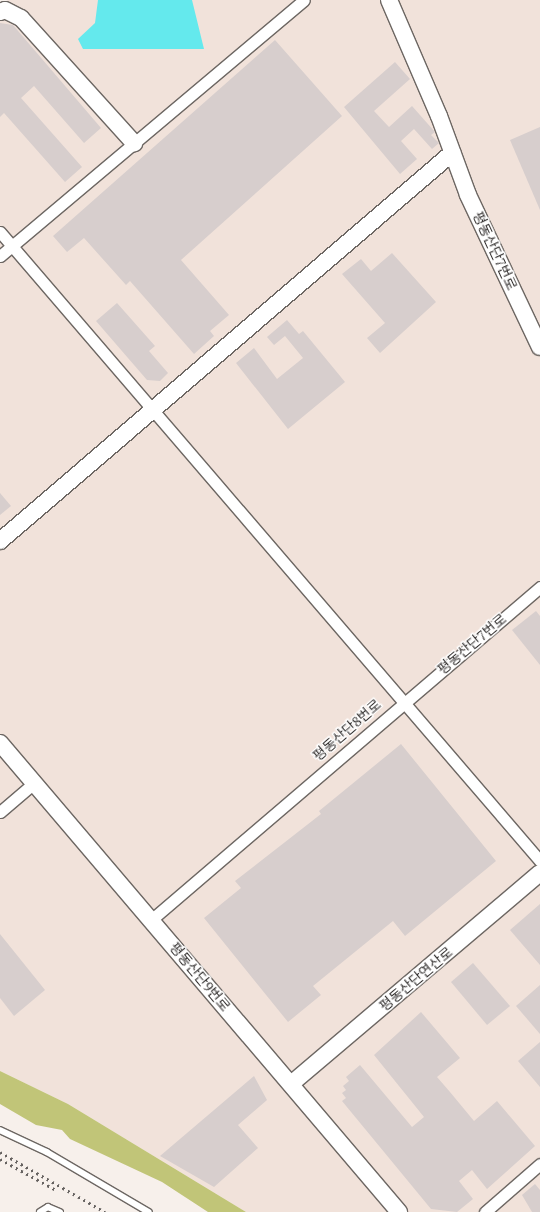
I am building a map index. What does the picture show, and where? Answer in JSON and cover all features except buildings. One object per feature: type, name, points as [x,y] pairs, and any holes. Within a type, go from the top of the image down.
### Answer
[{"type":"street","points":[[0,256],[304,0]]},
{"type":"street","name":"평동산단7번로","points":[[389,0],[439,116],[452,153],[540,347]]},
{"type":"street","points":[[0,12],[5,10],[22,18],[134,143]]},
{"type":"street","points":[[0,541],[452,153]]},
{"type":"street","points":[[0,232],[155,409],[404,701]]},
{"type":"street","name":"평동산단7번로","points":[[404,701],[540,587]]},
{"type":"street","name":"평동산단8번로","points":[[151,920],[404,701],[540,861]]},
{"type":"street","name":"평동산단9번로","points":[[0,743],[399,1212]]},
{"type":"street","points":[[0,812],[34,783]]},
{"type":"street","name":"평동산단연산로","points":[[291,1084],[540,873]]},
{"type":"street","points":[[485,1212],[540,1164]]},
{"type":"lane","points":[[0,1130],[47,1152],[149,1212]]},
{"type":"lane","points":[[40,1212],[48,1207],[60,1212]]},
{"type":"shaded area","points":[[8,0],[540,0],[540,1212],[246,1212],[68,1104],[0,1071],[0,4]]},
{"type":"green space","points":[[0,1071],[68,1104],[246,1212],[208,1212],[162,1182],[70,1139],[62,1130],[36,1125],[0,1104]]},
{"type":"water","points":[[98,0],[192,0],[204,49],[83,49],[78,39],[95,23]]},
{"type":"railway","points":[[0,1152],[105,1212]]},
{"type":"railway","points":[[0,1159],[56,1190]]}]
